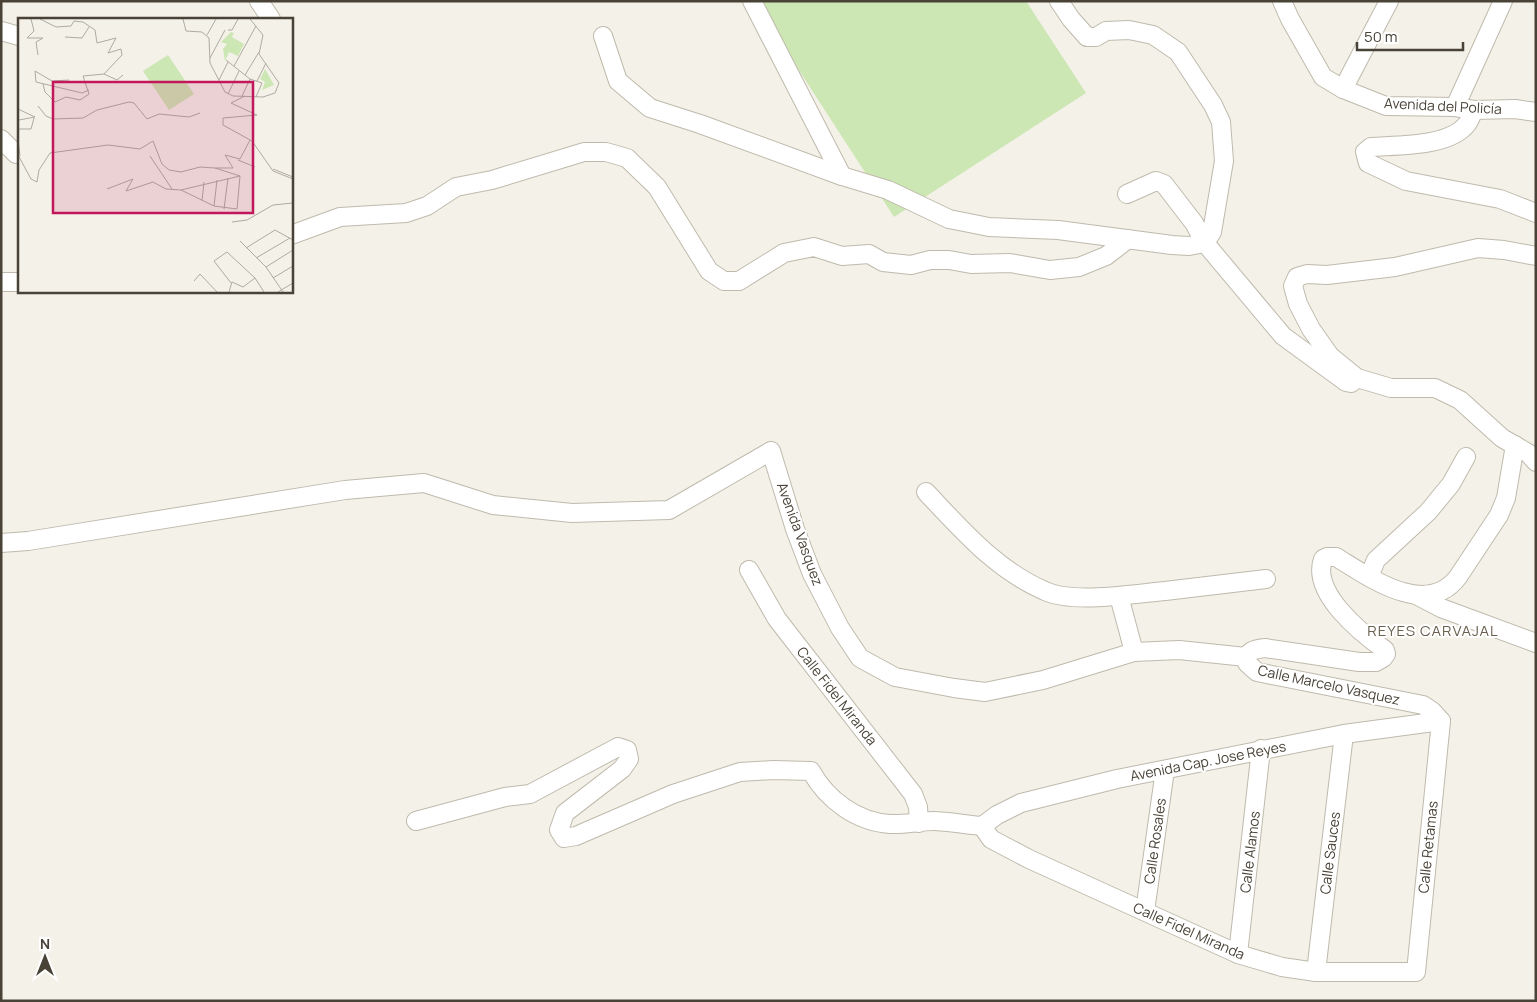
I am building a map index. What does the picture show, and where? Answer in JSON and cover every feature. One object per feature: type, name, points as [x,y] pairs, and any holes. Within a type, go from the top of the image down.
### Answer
[{"type":"street","points":[[259,1],[270,18]]},
{"type":"street","points":[[752,1],[842,176]]},
{"type":"street","points":[[603,36],[618,81],[650,108],[700,124],[842,176],[888,190],[949,219],[988,227],[1058,230],[1190,246],[1205,243],[1212,232],[1224,161],[1222,122],[1213,105],[1178,52],[1153,35],[1130,30],[1106,31],[1096,38],[1087,36],[1071,19],[1059,1]]},
{"type":"street","name":"Avenida del Policía","points":[[1282,1],[1323,77],[1343,89],[1386,106],[1455,107],[1474,110],[1515,109],[1536,112]]},
{"type":"street","points":[[1343,89],[1388,1]]},
{"type":"street","points":[[1455,107],[1503,1]]},
{"type":"street","points":[[1,32],[18,36]]},
{"type":"street","points":[[1474,110],[1466,125],[1446,139],[1429,143],[1371,147],[1365,152],[1366,160],[1368,163],[1406,180],[1500,198],[1536,213]]},
{"type":"street","points":[[1,139],[16,154],[18,153]]},
{"type":"street","points":[[292,235],[340,217],[406,213],[426,206],[456,187],[492,180],[584,152],[606,152],[628,158],[657,187],[709,272],[724,281],[739,281],[784,254],[814,247],[842,256],[869,254],[883,262],[911,265],[930,260],[949,260],[971,264],[1010,263],[1050,270],[1079,267],[1106,256],[1128,239]]},
{"type":"street","points":[[1127,194],[1156,181],[1164,184],[1194,223],[1205,243],[1283,336],[1346,382],[1351,382],[1358,378]]},
{"type":"street","points":[[1536,256],[1504,250],[1478,248],[1395,267],[1327,275],[1306,274],[1297,277],[1293,286],[1298,304],[1311,330],[1330,356],[1358,378],[1391,388],[1435,388],[1460,400],[1502,438],[1528,453],[1536,462]]},
{"type":"street","points":[[1,282],[18,282]]},
{"type":"street","name":"Calle Marcelo Vasquez","points":[[1441,721],[1423,705],[1257,672],[1246,663],[1246,657],[1255,649],[1265,648],[1359,662],[1376,662],[1383,658],[1386,654],[1385,650],[1361,633],[1341,612],[1323,582],[1320,567],[1323,559],[1336,557],[1387,587],[1415,595],[1442,592],[1452,585],[1458,577],[1499,515],[1506,498],[1515,444]]},
{"type":"street","name":"Avenida Vasquez","points":[[1,543],[28,541],[345,490],[424,483],[494,505],[572,514],[669,510],[771,451],[812,574],[840,628],[860,658],[895,677],[985,692],[1043,680],[1134,652],[1179,650],[1246,657]]},
{"type":"street","points":[[1369,577],[1376,560],[1428,512],[1451,484],[1466,457]]},
{"type":"street","points":[[926,492],[989,557],[1010,573],[1044,591],[1062,597],[1119,596],[1266,579]]},
{"type":"street","name":"Calle Fidel Miranda","points":[[749,570],[777,619],[913,794],[918,807],[919,823]]},
{"type":"street","points":[[1415,595],[1441,608],[1536,643]]},
{"type":"street","points":[[1119,596],[1134,652]]},
{"type":"street","name":"Avenida Cap. Jose Reyes","points":[[982,826],[997,815],[1022,803],[1117,779],[1344,734],[1441,721]]},
{"type":"street","name":"Calle Retamas","points":[[1416,972],[1441,721]]},
{"type":"street","name":"Calle Sauces","points":[[1316,972],[1344,734]]},
{"type":"street","points":[[416,821],[505,797],[530,794],[618,747],[628,750],[630,759],[622,769],[565,813],[559,830],[564,838],[576,836],[682,791],[740,772],[773,770],[811,771],[837,803],[860,818],[872,822],[891,824],[932,821],[982,826]]},
{"type":"street","name":"Calle Alamos","points":[[1238,954],[1261,749]]},
{"type":"street","name":"Calle Rosales","points":[[1146,912],[1165,770]]},
{"type":"street","name":"Calle Fidel Miranda","points":[[982,826],[991,839],[1029,859],[1238,954],[1282,967],[1316,972],[1416,972]]},
{"type":"green space","points":[[754,1],[1026,1],[1086,93],[894,217]]},
{"type":"district","name":"REYES CARVAJAL","points":[[1433,631]]}]
